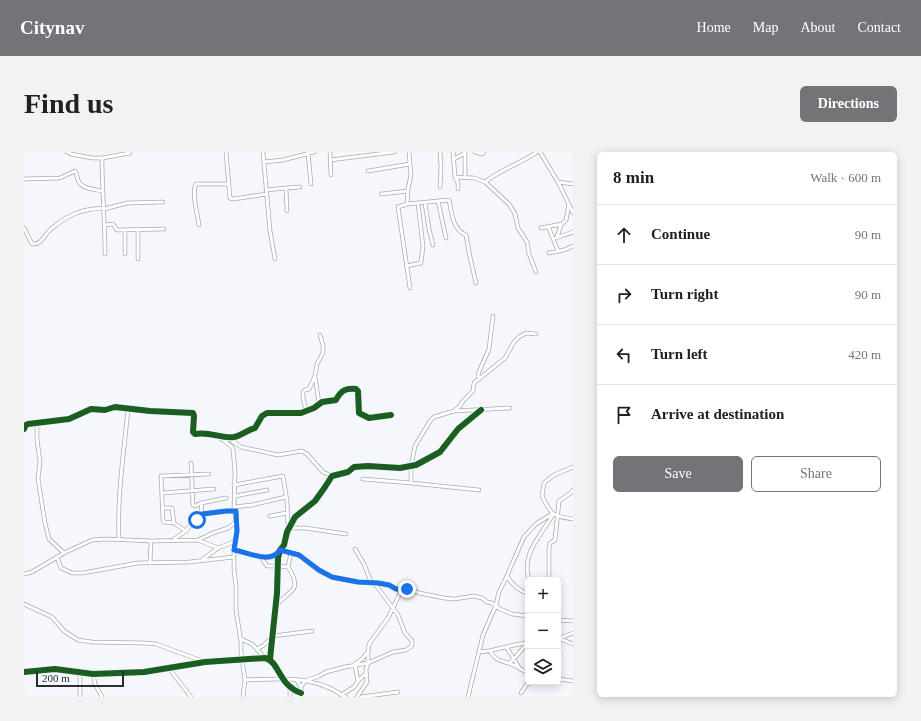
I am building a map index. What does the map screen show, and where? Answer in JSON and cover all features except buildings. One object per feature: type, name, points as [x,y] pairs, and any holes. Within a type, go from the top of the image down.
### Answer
[{"type":"street","points":[[67,152],[92,158],[102,158],[130,153]]},
{"type":"street","points":[[226,152],[229,194],[231,199],[267,194]]},
{"type":"street","points":[[263,152],[266,190],[275,259]]},
{"type":"street","points":[[264,162],[283,160],[314,152]]},
{"type":"street","points":[[330,152],[331,175]]},
{"type":"street","points":[[357,152],[358,157]]},
{"type":"street","points":[[330,160],[394,152]]},
{"type":"street","points":[[407,204],[411,175],[409,152]]},
{"type":"street","points":[[440,152],[440,187]]},
{"type":"street","points":[[453,152],[455,177],[458,183],[458,189]]},
{"type":"street","points":[[454,159],[465,152]]},
{"type":"street","points":[[465,152],[465,177]]},
{"type":"street","points":[[475,152],[482,154],[484,152]]},
{"type":"street","points":[[485,182],[498,173],[519,164],[537,152]]},
{"type":"street","points":[[540,152],[558,182],[573,213]]},
{"type":"street","points":[[308,153],[311,184]]},
{"type":"street","points":[[102,158],[105,254]]},
{"type":"street","points":[[368,171],[410,164]]},
{"type":"street","points":[[24,179],[60,178],[75,171],[77,173],[78,182],[83,186],[102,191]]},
{"type":"street","points":[[455,177],[465,177],[485,182],[509,204],[517,219],[517,226],[526,242],[536,272]]},
{"type":"street","points":[[558,182],[573,184]]},
{"type":"street","points":[[199,226],[194,187],[196,184],[228,184]]},
{"type":"street","points":[[266,190],[300,187]]},
{"type":"street","points":[[286,188],[287,211]]},
{"type":"street","points":[[381,194],[408,191]]},
{"type":"street","points":[[410,288],[398,207],[407,204],[449,200],[453,221],[462,233],[466,235],[476,283]]},
{"type":"street","points":[[438,201],[446,238]]},
{"type":"street","points":[[24,228],[32,244],[36,245],[49,231],[73,214],[87,209],[104,208],[127,203],[163,202]]},
{"type":"street","points":[[406,266],[421,263],[423,247],[418,203]]},
{"type":"street","points":[[425,203],[433,245]]},
{"type":"street","points":[[555,238],[562,224],[566,220],[569,203]]},
{"type":"street","points":[[105,225],[113,224],[117,230],[164,229]]},
{"type":"street","points":[[541,228],[562,224]]},
{"type":"street","points":[[548,226],[555,238],[558,252]]},
{"type":"street","points":[[125,230],[125,254]]},
{"type":"street","points":[[138,230],[138,259]]},
{"type":"street","points":[[555,238],[573,232]]},
{"type":"street","points":[[549,253],[558,252],[573,246]]},
{"type":"street","points":[[479,378],[478,374],[489,349],[493,316]]},
{"type":"street","points":[[454,411],[473,391],[474,383],[505,358],[514,342],[519,337],[526,333],[536,334]]},
{"type":"street","points":[[306,411],[303,392],[309,389],[315,376],[317,364],[323,349],[322,338],[320,335]]},
{"type":"street","points":[[315,376],[319,403]]},
{"type":"street","points":[[228,438],[237,437],[254,428],[262,416],[267,413],[297,413],[306,411],[314,408],[319,403],[336,400],[343,390],[349,389],[356,389],[358,391],[359,413],[369,418],[391,415]]},
{"type":"street","points":[[24,429],[26,425],[69,419],[91,409],[104,410],[115,407],[193,412],[193,432],[195,434],[204,432],[217,435],[228,438],[241,447],[278,455],[302,451],[307,454],[324,472],[332,476],[348,472],[354,467],[368,466],[400,468],[411,466],[440,452],[458,429],[481,410]]},
{"type":"street","points":[[411,482],[411,466],[415,446],[434,417],[454,411],[510,408]]},
{"type":"street","points":[[119,539],[118,499],[126,440],[128,409]]},
{"type":"street","points":[[36,423],[40,462],[38,479],[44,523],[49,539],[64,553]]},
{"type":"street","points":[[217,435],[233,449],[234,507],[236,511],[237,531],[234,550],[236,610],[241,639],[245,680],[243,697]]},
{"type":"street","points":[[191,463],[193,505],[195,506],[201,503],[226,498]]},
{"type":"street","points":[[573,467],[554,475],[544,483],[542,496],[552,514],[557,517],[573,519]]},
{"type":"street","points":[[186,532],[174,523],[164,522],[161,476],[209,474]]},
{"type":"street","points":[[234,485],[283,476],[288,528],[284,545],[277,556],[278,566],[270,659],[281,678],[290,688],[302,695]]},
{"type":"street","points":[[288,528],[295,517],[315,501],[332,476]]},
{"type":"street","points":[[363,479],[411,482],[478,490]]},
{"type":"street","points":[[163,493],[214,489]]},
{"type":"street","points":[[235,496],[267,490]]},
{"type":"street","points":[[549,577],[549,548],[550,543],[555,540],[559,501],[573,491]]},
{"type":"street","points":[[234,507],[260,503],[286,496]]},
{"type":"street","points":[[173,540],[186,532],[192,524],[201,517],[201,503]]},
{"type":"street","points":[[163,508],[172,508],[174,523]]},
{"type":"street","points":[[202,514],[236,511]]},
{"type":"street","points":[[270,516],[287,513]]},
{"type":"street","points":[[468,697],[483,635],[496,605],[499,592],[524,537],[536,524],[552,514]]},
{"type":"street","points":[[528,577],[527,571],[530,553],[552,514]]},
{"type":"street","points":[[198,540],[213,532],[228,528],[236,522]]},
{"type":"street","points":[[288,528],[305,528],[346,534]]},
{"type":"street","points":[[24,574],[32,572],[64,553],[92,540],[198,540],[218,548]]},
{"type":"street","points":[[150,563],[151,541]]},
{"type":"street","points":[[202,560],[218,548],[236,541]]},
{"type":"street","points":[[301,687],[305,681],[326,672],[368,663],[392,652],[406,650],[412,646],[412,641],[405,633],[398,615],[373,583],[355,549]]},
{"type":"street","points":[[234,550],[266,558],[277,556]]},
{"type":"street","points":[[280,551],[289,552],[303,557],[319,570],[332,577],[358,582],[389,585],[394,588],[410,589],[423,594],[454,598],[474,596],[482,598],[496,605],[500,609],[515,615],[525,616]]},
{"type":"street","points":[[275,608],[280,600],[294,587],[292,573],[288,567],[289,552]]},
{"type":"street","points":[[57,557],[61,568],[72,573],[95,572],[125,565],[217,560],[234,557]]},
{"type":"street","points":[[261,557],[267,566],[288,567]]},
{"type":"street","points":[[263,561],[266,558]]},
{"type":"street","points":[[507,576],[521,592],[525,593]]},
{"type":"street","points":[[357,697],[367,682],[366,671],[371,641],[393,608],[402,589]]},
{"type":"street","points":[[24,604],[52,616],[64,631],[78,640],[92,642],[144,642],[156,644],[205,662]]},
{"type":"street","points":[[561,620],[573,621]]},
{"type":"street","points":[[257,649],[264,645],[273,636],[312,631]]},
{"type":"street","points":[[561,637],[573,633]]},
{"type":"street","points":[[241,639],[252,644],[266,658]]},
{"type":"street","points":[[561,639],[573,644]]},
{"type":"street","points":[[479,652],[507,648],[519,643],[525,644]]},
{"type":"street","points":[[509,663],[514,660],[525,646]]},
{"type":"street","points":[[507,648],[520,669]]},
{"type":"street","points":[[490,651],[493,657],[499,661],[509,663],[525,672]]},
{"type":"street","points":[[353,666],[368,652]]},
{"type":"street","points":[[24,672],[55,669],[93,674],[144,672],[168,667],[242,658],[270,659]]},
{"type":"street","points":[[360,665],[366,671]]},
{"type":"street","points":[[353,666],[358,681]]},
{"type":"street","points":[[168,667],[192,697]]},
{"type":"street","points":[[341,695],[354,687],[366,671]]},
{"type":"street","points":[[80,672],[80,697]]},
{"type":"street","points":[[93,674],[95,684],[102,697]]},
{"type":"street","points":[[245,680],[281,678],[296,679],[326,686],[346,697]]},
{"type":"street","points":[[296,679],[301,687],[302,695]]},
{"type":"street","points":[[561,680],[573,682]]},
{"type":"street","points":[[521,693],[526,685]]},
{"type":"street","points":[[290,688],[290,697]]},
{"type":"street","points":[[361,691],[362,697],[398,692]]},
{"type":"cycle path","points":[[24,429],[28,424],[69,419],[91,409],[105,410],[115,407],[150,411],[193,413],[193,432],[195,434],[206,433],[225,437],[234,437],[255,428],[262,416],[267,413],[301,413],[314,408],[322,402],[336,400],[344,390],[349,389],[356,389],[358,391],[359,413],[369,418],[391,415]]},
{"type":"cycle path","points":[[270,659],[277,593],[278,558],[280,550],[284,545],[287,532],[295,517],[315,501],[332,476],[348,472],[354,467],[368,466],[400,468],[416,465],[440,452],[458,429],[481,410]]},
{"type":"cycle path","points":[[24,672],[55,669],[93,674],[144,672],[205,662],[265,658],[274,664],[288,685],[301,693]]},
{"type":"route","points":[[197,520],[202,514],[236,511],[237,531],[234,550],[265,558],[274,556],[280,552],[280,550],[286,551],[303,557],[319,570],[332,577],[344,578],[358,582],[371,582],[375,584],[378,583],[389,585],[396,589],[407,589]]}]
